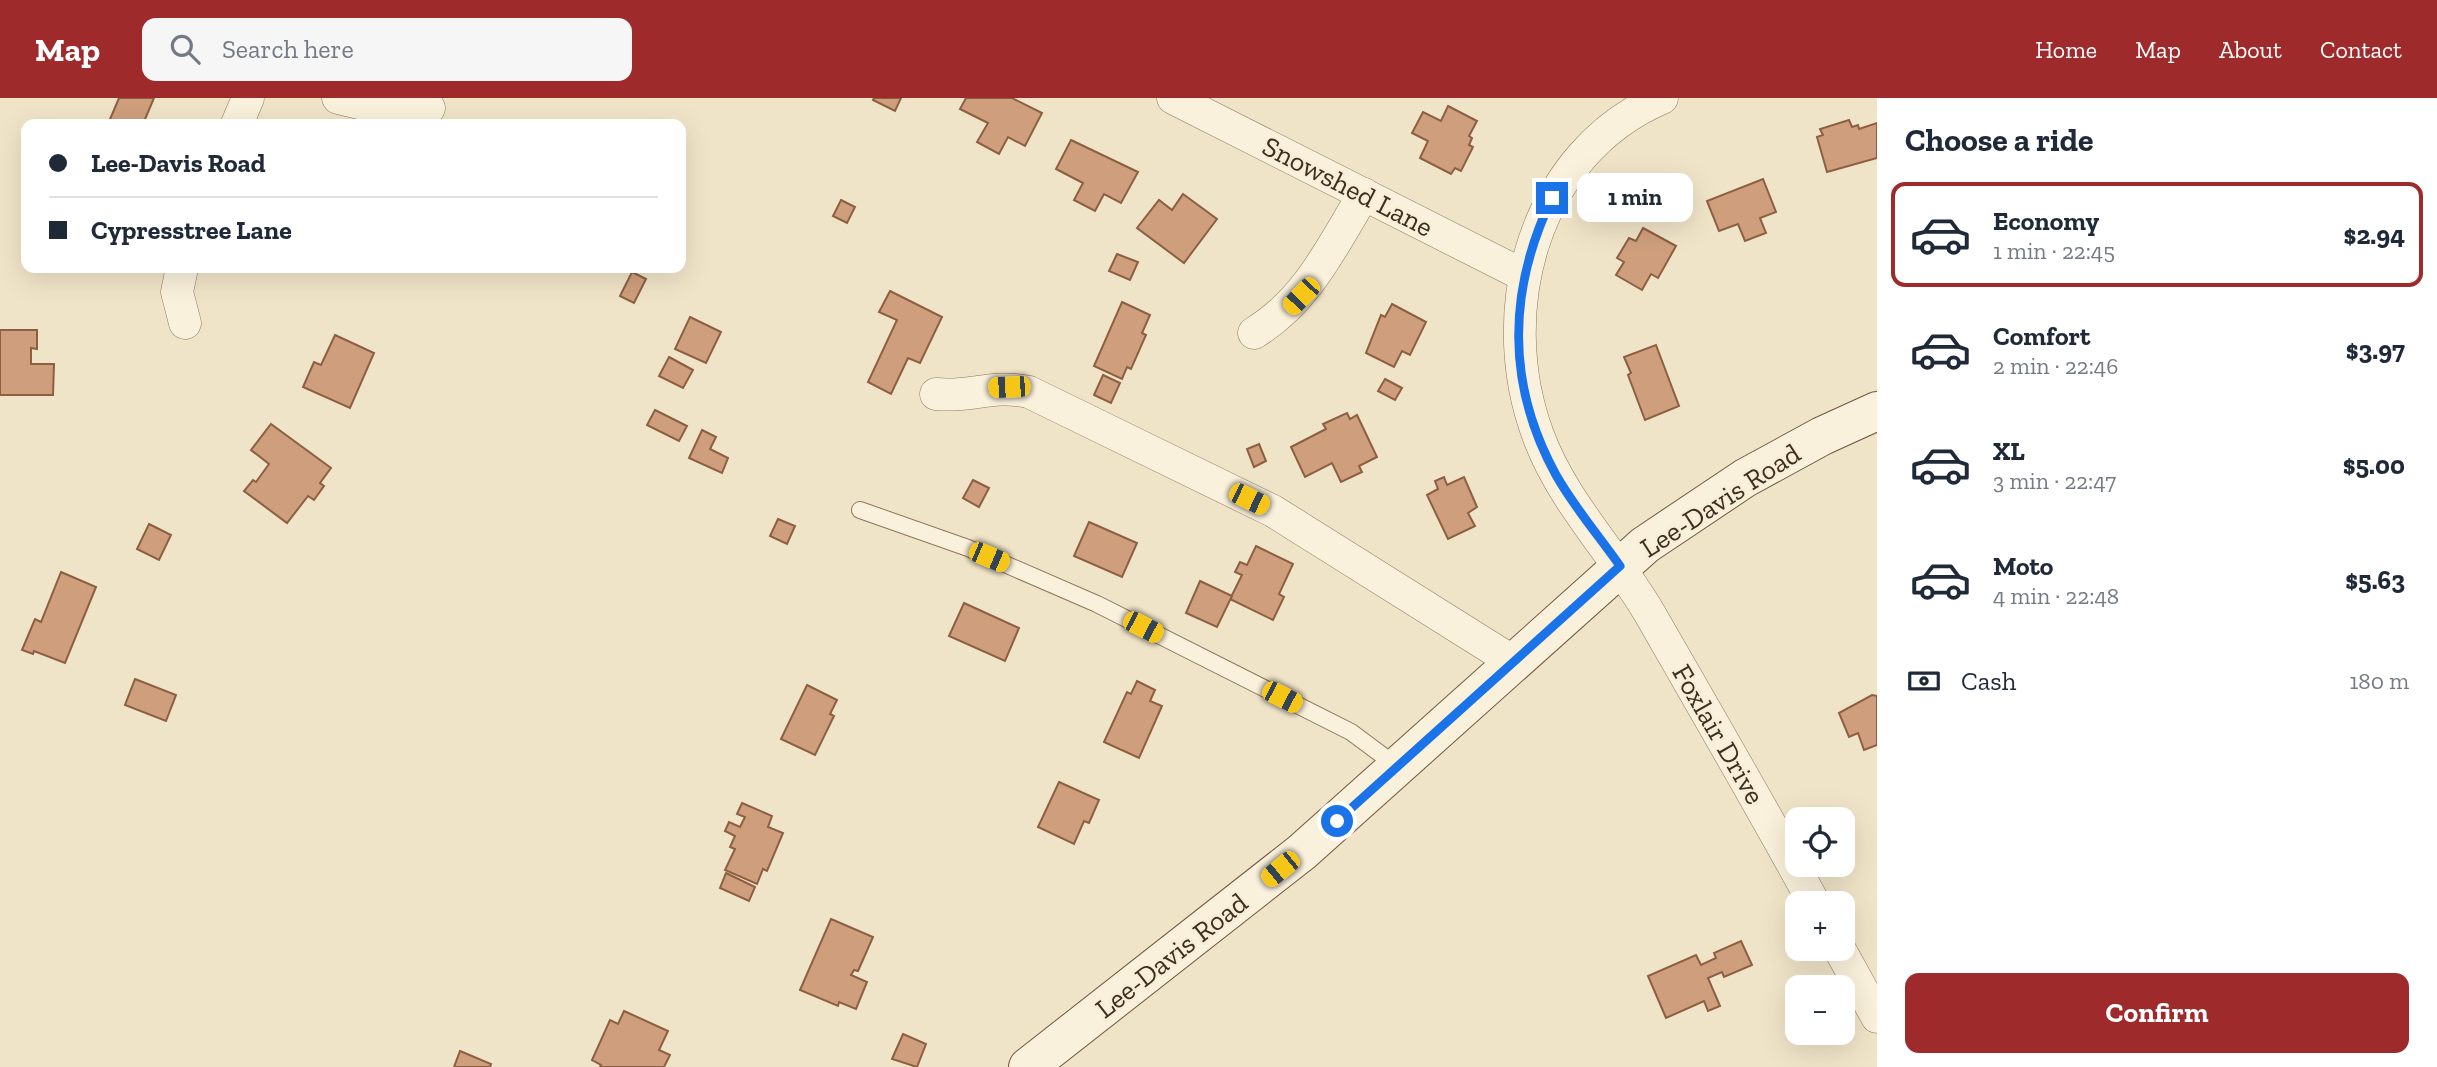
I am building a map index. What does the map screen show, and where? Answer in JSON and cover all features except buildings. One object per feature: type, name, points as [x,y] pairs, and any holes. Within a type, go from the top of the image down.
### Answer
[{"type":"main road","name":"Lee-Davis Road","points":[[1028,1067],[1302,852],[1620,566],[1687,514],[1745,478],[1822,436],[1877,411]]},
{"type":"street","points":[[239,119],[248,98]]},
{"type":"street","points":[[338,98],[363,104],[429,108]]},
{"type":"street","name":"Snowshed Lane","points":[[1173,98],[1523,275]]},
{"type":"street","name":"Foxlair Drive","points":[[1662,98],[1624,121],[1592,147],[1552,198],[1535,236],[1523,275],[1519,342],[1526,393],[1538,435],[1556,476],[1620,566],[1807,891]]},
{"type":"street","points":[[1254,333],[1280,317],[1301,296],[1363,194]]},
{"type":"street","points":[[181,273],[177,292],[185,323]]},
{"type":"street","points":[[936,394],[952,396],[983,388],[1009,387],[1029,392],[1273,511],[1512,661]]},
{"type":"street","points":[[1846,961],[1877,1017]]},
{"type":"lane","points":[[860,510],[968,548],[1097,604],[1352,732],[1398,767]]},
{"type":"route","points":[[1337,821],[1620,566],[1556,476],[1538,435],[1526,393],[1519,342],[1519,301],[1523,275],[1535,236],[1552,198]]}]
